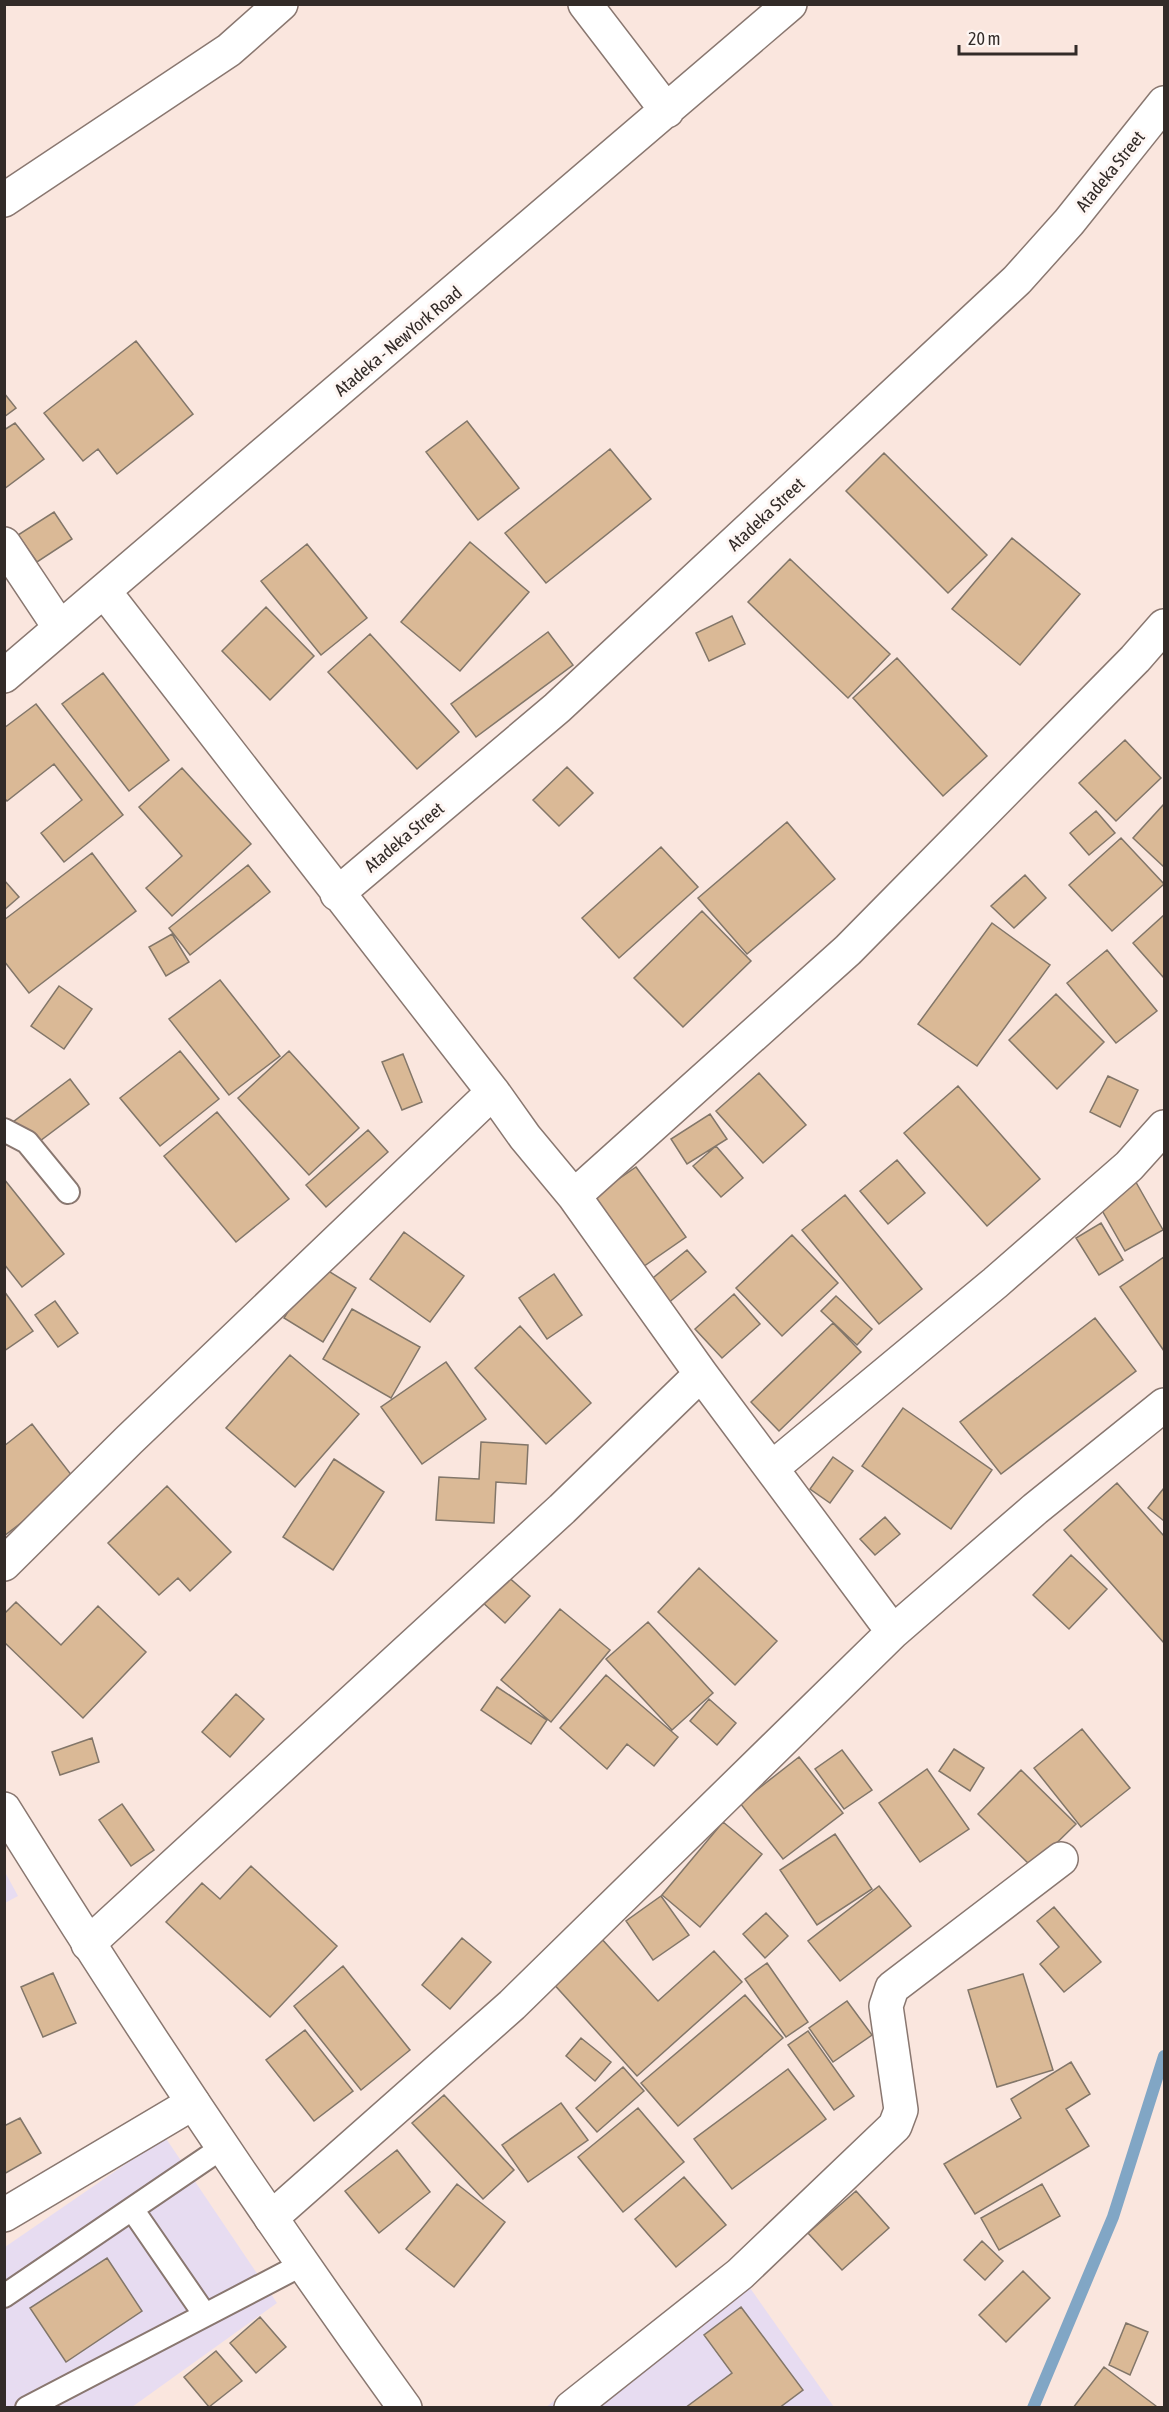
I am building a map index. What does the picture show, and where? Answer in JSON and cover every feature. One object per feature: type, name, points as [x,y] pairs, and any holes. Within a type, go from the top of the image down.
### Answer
[{"type":"street","points":[[4,200],[229,50],[281,4]]},
{"type":"street","points":[[585,4],[667,111]]},
{"type":"street","name":"Atadeka - NewYork Road","points":[[4,676],[790,4]]},
{"type":"street","name":"Atadeka Street","points":[[337,894],[557,708],[1017,280],[1069,222],[1164,103]]},
{"type":"street","points":[[4,544],[60,628]]},
{"type":"street","points":[[104,591],[493,1092],[525,1137],[574,1196],[701,1374],[893,1632]]},
{"type":"street","points":[[574,1196],[848,950],[1127,667],[1164,626]]},
{"type":"street","points":[[4,1564],[129,1440],[493,1092]]},
{"type":"street","points":[[772,1468],[1004,1275],[1129,1166],[1164,1127]]},
{"type":"street","points":[[88,1944],[562,1509],[701,1374]]},
{"type":"street","points":[[271,2218],[512,2005],[893,1632],[1035,1509],[1164,1405]]},
{"type":"street","points":[[4,1809],[88,1944],[193,2103],[405,2408]]},
{"type":"street","points":[[571,2408],[740,2274],[895,2126],[901,2110],[886,2006],[892,1988],[1061,1859]]},
{"type":"street","points":[[4,2215],[193,2103]]},
{"type":"lane","points":[[4,1130],[27,1143],[68,1192]]},
{"type":"lane","points":[[4,2296],[223,2147]]},
{"type":"lane","points":[[132,2209],[205,2315]]},
{"type":"lane","points":[[27,2408],[303,2264]]},
{"type":"shaded area","points":[[5,1872],[18,1896],[4,1903]]},
{"type":"shaded area","points":[[165,2137],[277,2303],[132,2407],[5,2408],[5,2247]]},
{"type":"shaded area","points":[[731,2261],[834,2407],[545,2408]]},
{"type":"building","points":[[136,341],[193,414],[117,474],[98,449],[83,461],[44,413]]},
{"type":"building","points":[[4,393],[16,408],[4,417]]},
{"type":"building","points":[[467,421],[519,488],[478,520],[426,452]]},
{"type":"building","points":[[15,423],[44,459],[4,489],[4,430]]},
{"type":"building","points":[[610,449],[651,499],[546,583],[505,533]]},
{"type":"building","points":[[884,453],[987,555],[948,593],[846,491]]},
{"type":"building","points":[[54,512],[72,539],[37,562],[18,535]]},
{"type":"building","points":[[1012,538],[1080,594],[1020,665],[952,609]]},
{"type":"building","points":[[470,542],[529,592],[460,671],[401,622]]},
{"type":"building","points":[[307,544],[367,618],[321,655],[261,581]]},
{"type":"building","points":[[790,559],[890,654],[848,698],[748,602]]},
{"type":"building","points":[[266,607],[314,656],[270,700],[222,651]]},
{"type":"building","points":[[732,616],[745,644],[709,661],[696,633]]},
{"type":"building","points":[[548,632],[573,665],[476,737],[451,704]]},
{"type":"building","points":[[370,634],[459,732],[417,769],[328,672]]},
{"type":"building","points":[[897,658],[987,756],[943,796],[853,698]]},
{"type":"building","points":[[103,673],[169,760],[129,791],[62,704]]},
{"type":"building","points":[[36,704],[123,815],[64,862],[41,833],[82,800],[54,764],[7,801],[4,798],[4,728]]},
{"type":"building","points":[[1125,740],[1161,778],[1116,821],[1079,783]]},
{"type":"building","points":[[567,767],[593,793],[559,826],[533,800]]},
{"type":"building","points":[[182,768],[251,844],[172,916],[146,888],[182,856],[139,807]]},
{"type":"building","points":[[1164,804],[1164,867],[1133,838]]},
{"type":"building","points":[[1096,811],[1115,833],[1089,855],[1070,833]]},
{"type":"building","points":[[787,822],[835,879],[747,954],[698,898]]},
{"type":"building","points":[[1121,838],[1164,884],[1112,931],[1069,885]]},
{"type":"building","points":[[661,847],[698,887],[619,958],[582,918]]},
{"type":"building","points":[[92,853],[136,911],[29,993],[4,961],[4,920]]},
{"type":"building","points":[[248,865],[270,892],[190,955],[169,928]]},
{"type":"building","points":[[1025,875],[1046,898],[1014,928],[991,906]]},
{"type":"building","points":[[4,880],[19,897],[4,910]]},
{"type":"building","points":[[702,911],[751,961],[683,1027],[634,978]]},
{"type":"building","points":[[1164,915],[1164,978],[1133,943]]},
{"type":"building","points":[[992,923],[1050,965],[977,1066],[918,1024]]},
{"type":"building","points":[[172,934],[189,962],[166,976],[149,947]]},
{"type":"building","points":[[1107,950],[1157,1011],[1116,1043],[1067,983]]},
{"type":"building","points":[[220,980],[280,1056],[229,1095],[169,1019]]},
{"type":"building","points":[[59,986],[92,1009],[64,1049],[31,1026]]},
{"type":"building","points":[[1056,994],[1104,1042],[1057,1089],[1009,1040]]},
{"type":"building","points":[[180,1051],[219,1099],[160,1146],[120,1098]]},
{"type":"building","points":[[289,1051],[359,1128],[309,1175],[238,1098]]},
{"type":"building","points":[[403,1054],[422,1102],[402,1110],[382,1062]]},
{"type":"building","points":[[759,1073],[806,1125],[763,1163],[716,1111]]},
{"type":"building","points":[[1108,1076],[1138,1090],[1120,1127],[1090,1112]]},
{"type":"building","points":[[70,1079],[89,1104],[32,1147],[13,1122]]},
{"type":"building","points":[[958,1086],[1040,1179],[987,1226],[904,1133]]},
{"type":"building","points":[[217,1112],[289,1199],[236,1242],[164,1156]]},
{"type":"building","points":[[710,1114],[727,1139],[687,1164],[671,1139]]},
{"type":"building","points":[[368,1130],[388,1152],[326,1207],[306,1185]]},
{"type":"building","points":[[716,1146],[743,1178],[721,1197],[693,1166]]},
{"type":"building","points":[[897,1160],[925,1193],[888,1224],[860,1191]]},
{"type":"building","points":[[636,1167],[686,1237],[637,1271],[587,1201]]},
{"type":"building","points":[[1133,1177],[1163,1230],[1125,1251],[1095,1198]]},
{"type":"building","points":[[4,1179],[64,1254],[22,1287],[4,1264]]},
{"type":"building","points":[[845,1195],[922,1289],[879,1324],[802,1230]]},
{"type":"building","points":[[1101,1223],[1123,1260],[1099,1275],[1076,1238]]},
{"type":"building","points":[[404,1232],[464,1276],[430,1322],[370,1279]]},
{"type":"building","points":[[792,1235],[838,1283],[782,1336],[736,1288]]},
{"type":"building","points":[[687,1250],[706,1272],[656,1313],[637,1291]]},
{"type":"building","points":[[1164,1257],[1164,1351],[1120,1287]]},
{"type":"building","points":[[317,1264],[356,1288],[323,1342],[284,1318]]},
{"type":"building","points":[[554,1274],[582,1315],[547,1339],[519,1298]]},
{"type":"building","points":[[4,1291],[33,1331],[4,1351]]},
{"type":"building","points":[[734,1294],[760,1324],[722,1358],[695,1329]]},
{"type":"building","points":[[836,1296],[872,1329],[857,1345],[821,1311]]},
{"type":"building","points":[[55,1301],[78,1333],[58,1347],[35,1315]]},
{"type":"building","points":[[352,1309],[420,1347],[391,1398],[323,1359]]},
{"type":"building","points":[[1095,1318],[1136,1371],[1001,1474],[960,1422]]},
{"type":"building","points":[[833,1323],[861,1352],[779,1431],[751,1402]]},
{"type":"building","points":[[520,1326],[591,1403],[546,1444],[475,1368]]},
{"type":"building","points":[[290,1355],[359,1414],[295,1487],[226,1428]]},
{"type":"building","points":[[446,1362],[486,1419],[422,1464],[381,1407]]},
{"type":"building","points":[[903,1408],[992,1470],[951,1529],[862,1466]]},
{"type":"building","points":[[32,1424],[76,1481],[4,1536],[4,1446]]},
{"type":"building","points":[[481,1442],[528,1445],[526,1484],[496,1482],[494,1523],[436,1520],[439,1477],[479,1479]]},
{"type":"building","points":[[833,1457],[853,1471],[830,1503],[810,1489]]},
{"type":"building","points":[[334,1459],[384,1492],[333,1570],[283,1537]]},
{"type":"building","points":[[1117,1483],[1164,1536],[1164,1643],[1064,1530]]},
{"type":"building","points":[[167,1486],[231,1552],[190,1591],[178,1578],[159,1595],[108,1543]]},
{"type":"building","points":[[1164,1488],[1164,1521],[1148,1508]]},
{"type":"building","points":[[885,1517],[900,1534],[875,1555],[860,1539]]},
{"type":"building","points":[[1071,1555],[1107,1589],[1069,1629],[1033,1595]]},
{"type":"building","points":[[699,1568],[777,1641],[735,1685],[658,1612]]},
{"type":"building","points":[[505,1574],[530,1596],[505,1623],[480,1600]]},
{"type":"building","points":[[16,1602],[61,1645],[98,1606],[146,1652],[83,1718],[4,1642],[4,1614]]},
{"type":"building","points":[[560,1609],[610,1650],[551,1722],[501,1680]]},
{"type":"building","points":[[648,1622],[713,1693],[672,1730],[606,1659]]},
{"type":"building","points":[[606,1675],[678,1737],[654,1766],[627,1744],[607,1769],[560,1728]]},
{"type":"building","points":[[497,1687],[547,1720],[531,1744],[481,1710]]},
{"type":"building","points":[[236,1694],[264,1719],[230,1757],[202,1732]]},
{"type":"building","points":[[709,1699],[736,1723],[717,1745],[690,1721]]},
{"type":"building","points":[[1082,1729],[1130,1788],[1081,1827],[1034,1768]]},
{"type":"building","points":[[92,1738],[99,1762],[60,1775],[52,1752]]},
{"type":"building","points":[[954,1749],[984,1768],[970,1791],[939,1771]]},
{"type":"building","points":[[842,1750],[872,1790],[844,1809],[815,1769]]},
{"type":"building","points":[[799,1757],[843,1813],[783,1859],[740,1803]]},
{"type":"building","points":[[927,1769],[969,1829],[920,1862],[879,1803]]},
{"type":"building","points":[[1021,1770],[1076,1824],[1032,1867],[978,1814]]},
{"type":"building","points":[[122,1804],[154,1850],[131,1866],[99,1820]]},
{"type":"building","points":[[723,1822],[762,1854],[700,1927],[662,1895]]},
{"type":"building","points":[[835,1834],[872,1889],[817,1925],[780,1870]]},
{"type":"building","points":[[251,1866],[337,1946],[270,2017],[166,1922],[202,1883],[220,1899]]},
{"type":"building","points":[[879,1886],[911,1926],[840,1981],[808,1941]]},
{"type":"building","points":[[661,1896],[689,1935],[653,1960],[626,1921]]},
{"type":"building","points":[[1054,1907],[1101,1962],[1064,1992],[1040,1964],[1059,1947],[1037,1921]]},
{"type":"building","points":[[766,1913],[788,1936],[765,1958],[743,1934]]},
{"type":"building","points":[[600,1937],[658,2001],[714,1951],[742,1982],[637,2076],[551,1981]]},
{"type":"building","points":[[462,1938],[491,1962],[450,2009],[422,1985]]},
{"type":"building","points":[[767,1963],[808,2022],[786,2037],[745,1979]]},
{"type":"building","points":[[343,1966],[410,2050],[361,2090],[294,2006]]},
{"type":"building","points":[[53,1973],[76,2023],[43,2037],[21,1987]]},
{"type":"building","points":[[1023,1974],[1053,2070],[997,2087],[968,1990]]},
{"type":"building","points":[[745,1995],[783,2038],[678,2126],[641,2083]]},
{"type":"building","points":[[847,2001],[872,2035],[833,2062],[809,2028]]},
{"type":"building","points":[[305,2030],[353,2091],[314,2121],[266,2060]]},
{"type":"building","points":[[808,2031],[854,2096],[834,2110],[788,2045]]},
{"type":"building","points":[[581,2038],[611,2062],[595,2081],[566,2056]]},
{"type":"building","points":[[1071,2062],[1090,2094],[1066,2109],[1089,2146],[975,2214],[944,2164],[1021,2118],[1011,2099]]},
{"type":"building","points":[[623,2067],[644,2091],[597,2132],[576,2108]]},
{"type":"building","points":[[788,2069],[826,2119],[732,2189],[694,2139]]},
{"type":"building","points":[[444,2095],[514,2170],[483,2199],[412,2123]]},
{"type":"building","points":[[561,2103],[588,2140],[528,2182],[502,2145]]},
{"type":"building","points":[[638,2108],[684,2162],[623,2212],[578,2157]]},
{"type":"building","points":[[20,2118],[41,2153],[4,2174],[4,2126]]},
{"type":"building","points":[[397,2150],[430,2192],[379,2233],[345,2191]]},
{"type":"building","points":[[684,2177],[726,2225],[676,2267],[635,2219]]},
{"type":"building","points":[[457,2184],[505,2222],[454,2287],[406,2249]]},
{"type":"building","points":[[1042,2184],[1060,2216],[999,2250],[981,2218]]},
{"type":"building","points":[[856,2191],[889,2228],[842,2270],[808,2233]]},
{"type":"building","points":[[982,2241],[1003,2261],[985,2280],[964,2260]]},
{"type":"building","points":[[107,2258],[142,2311],[66,2362],[30,2308]]},
{"type":"building","points":[[1023,2271],[1050,2298],[1006,2342],[979,2315]]},
{"type":"building","points":[[741,2307],[803,2390],[779,2408],[685,2408],[732,2373],[704,2335]]},
{"type":"building","points":[[260,2317],[286,2347],[256,2373],[230,2343]]},
{"type":"building","points":[[1126,2323],[1148,2332],[1130,2375],[1109,2365]]},
{"type":"building","points":[[216,2351],[242,2381],[209,2407],[184,2377]]},
{"type":"building","points":[[1104,2367],[1156,2406],[1156,2408],[1073,2408]]},
{"type":"waterway","points":[[1033,2408],[1113,2217],[1164,2056]]}]
